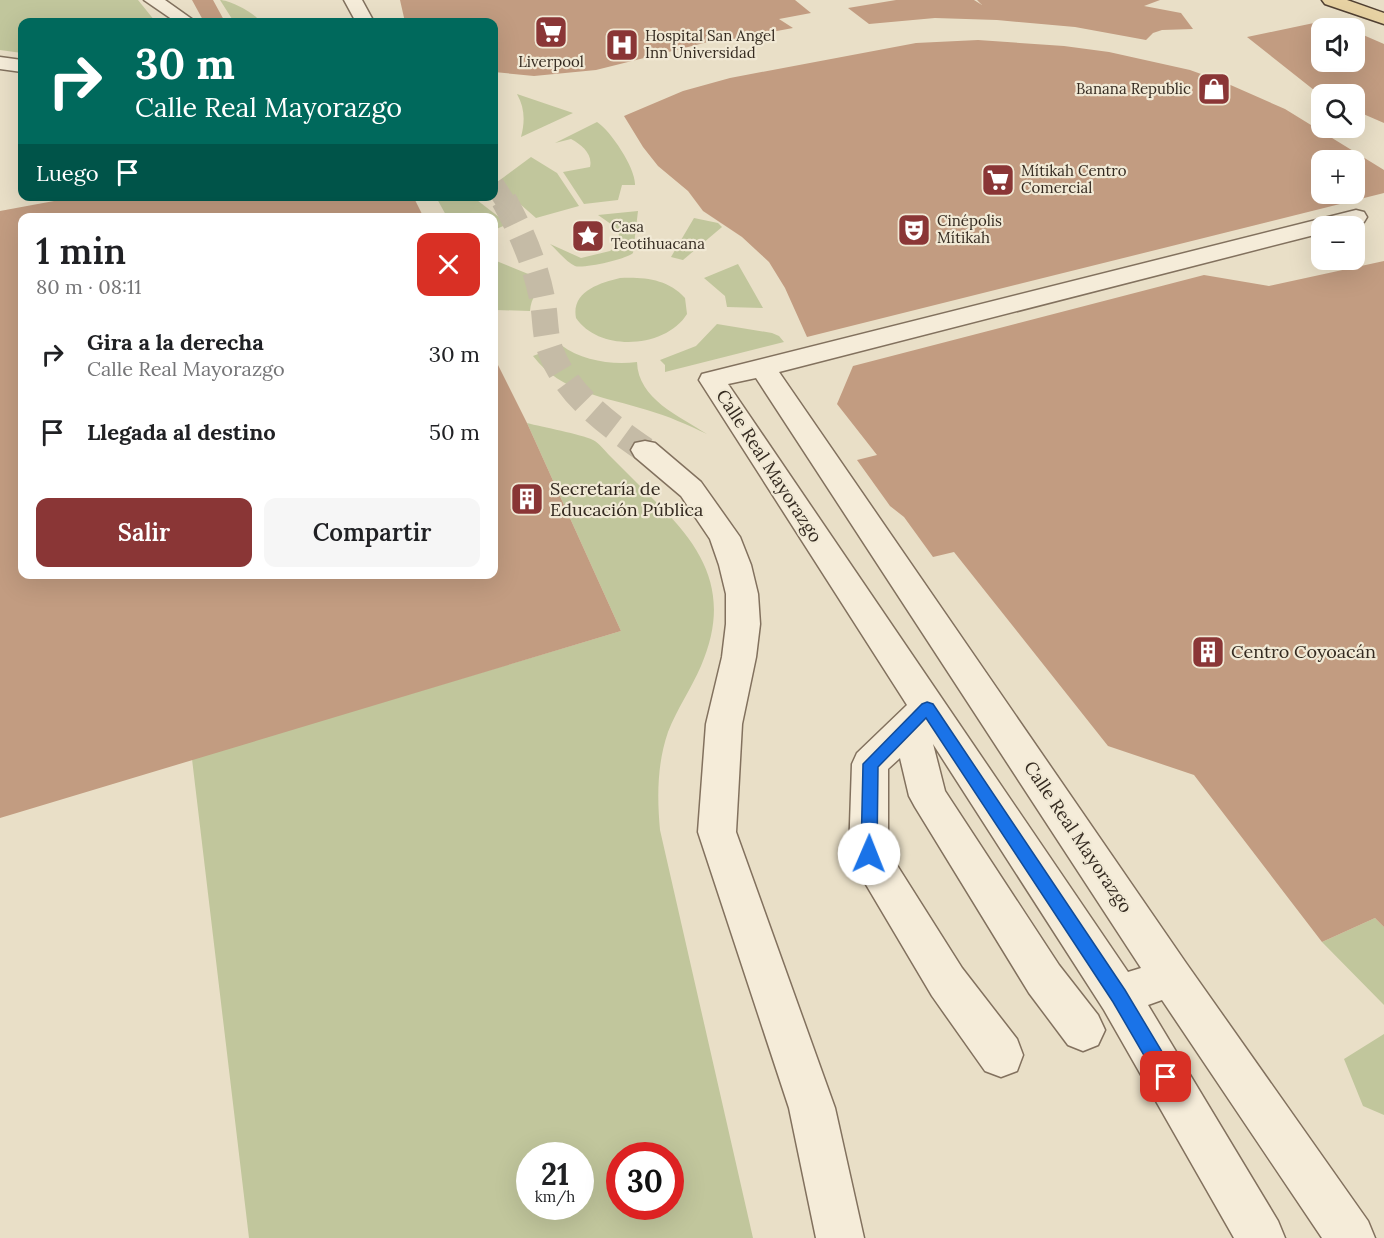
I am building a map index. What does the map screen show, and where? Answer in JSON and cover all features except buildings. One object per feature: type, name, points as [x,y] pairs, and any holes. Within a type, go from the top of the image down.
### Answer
[{"type":"main road","points":[[1331,0],[1384,19]]},
{"type":"street","points":[[153,0],[181,18]]},
{"type":"street","points":[[353,0],[363,18]]},
{"type":"street","points":[[0,63],[18,65]]},
{"type":"street","points":[[763,368],[1311,228]]},
{"type":"street","name":"Calle Real Mayorazgo","points":[[1261,1238],[1119,996],[919,717],[712,380],[763,368],[1171,977],[1351,1238]]},
{"type":"street","points":[[645,450],[692,489],[725,537],[735,565],[742,594],[743,624],[739,657],[724,724],[717,832],[812,1108],[840,1238]]},
{"type":"street","points":[[919,717],[928,796],[1044,979],[1083,1029]]},
{"type":"street","points":[[919,717],[870,764],[869,854],[947,982],[1001,1055]]},
{"type":"street","points":[[1119,996],[1171,977]]},
{"type":"green space","points":[[0,0],[138,0],[153,18],[18,18],[18,52],[0,50]]},
{"type":"green space","points":[[220,0],[242,8],[258,18],[231,18]]},
{"type":"green space","points":[[517,94],[573,113],[521,137],[523,115]]},
{"type":"green space","points":[[597,122],[609,133],[622,151],[635,185],[622,185],[618,200],[584,204],[563,172],[590,167],[590,158],[583,147],[571,139],[555,143]]},
{"type":"green space","points":[[531,157],[557,173],[579,206],[536,218],[498,185],[498,182]]},
{"type":"green space","points":[[438,201],[478,201],[494,213],[445,213]]},
{"type":"green space","points":[[638,211],[633,253],[623,258],[580,267],[565,259],[550,244],[581,258],[610,251],[620,243],[618,229],[598,215]]},
{"type":"green space","points":[[498,216],[508,224],[498,228]]},
{"type":"green space","points":[[694,218],[718,223],[722,227],[683,260],[671,257]]},
{"type":"green space","points":[[498,262],[548,282],[535,295],[530,311],[498,310]]},
{"type":"green space","points":[[738,264],[763,308],[727,307],[725,296],[704,278]]},
{"type":"green space","points":[[620,278],[647,279],[671,287],[685,298],[687,314],[664,334],[649,339],[633,342],[601,337],[587,329],[576,318],[578,301],[588,290]]},
{"type":"green space","points":[[717,324],[772,333],[784,342],[665,372],[665,365],[660,360],[696,346]]},
{"type":"green space","points":[[561,345],[578,355],[598,361],[637,362],[639,375],[652,396],[673,413],[707,434],[663,415],[585,392],[557,378],[533,356]]},
{"type":"green space","points":[[527,423],[580,435],[597,443],[673,519],[688,538],[700,556],[713,596],[714,618],[710,641],[701,666],[664,744],[658,793],[659,818],[753,1238],[249,1238],[192,759],[621,631]]},
{"type":"green space","points":[[1375,918],[1384,927],[1384,1005],[1322,942]]},
{"type":"green space","points":[[1384,1034],[1384,1115],[1363,1106],[1344,1059]]},
{"type":"tunnel","points":[[498,190],[505,201]]},
{"type":"tunnel","points":[[504,200],[522,235],[536,272],[549,346],[558,368],[590,408],[645,450]]},
{"type":"place","name":"Liverpool","points":[[551,32]]},
{"type":"place","name":"Hospital San Angel Inn Universidad","points":[[622,45]]},
{"type":"place","name":"Banana Republic","points":[[1214,89]]},
{"type":"place","name":"Mítikah Centro Comercial","points":[[998,180]]},
{"type":"place","name":"Cinépolis Mítikah","points":[[914,230]]},
{"type":"place","name":"Casa Teotihuacana","points":[[588,236]]},
{"type":"place","name":"Secretaría de Educación Pública","points":[[527,499]]},
{"type":"place","name":"Centro Coyoacán","points":[[1208,652]]},
{"type":"route","points":[[869,854],[870,764],[927,708],[1119,996],[1166,1077]]}]
